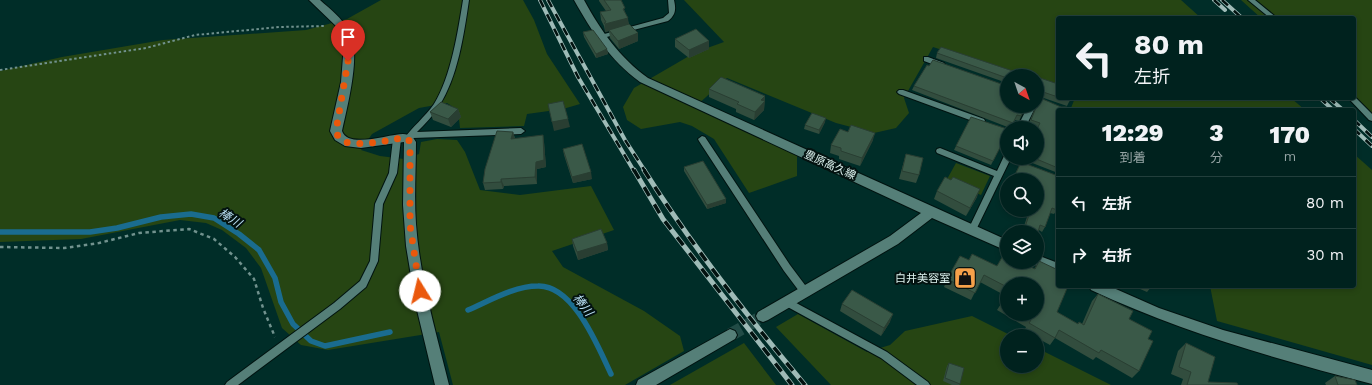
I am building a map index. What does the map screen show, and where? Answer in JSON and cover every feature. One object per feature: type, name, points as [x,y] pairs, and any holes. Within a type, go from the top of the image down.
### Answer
[{"type":"street","points":[[314,0],[341,26],[348,36],[350,51],[336,131],[339,138],[347,143],[362,144],[405,137],[410,149],[410,225],[413,252],[422,305],[442,385]]},
{"type":"street","name":"豊原高久線","points":[[579,0],[599,37],[614,56],[628,70],[662,89],[1000,243]]},
{"type":"street","points":[[763,316],[894,240],[931,212]]},
{"type":"street","points":[[1044,263],[1056,268]]},
{"type":"street","points":[[1101,288],[1173,319],[1233,339],[1372,377]]},
{"type":"street","points":[[643,385],[730,335]]},
{"type":"lane","points":[[230,385],[352,294],[363,284],[374,261],[379,204],[393,174],[405,137],[435,107],[441,98],[448,78],[464,15],[466,0]]},
{"type":"lane","points":[[599,37],[662,21],[668,18],[672,15],[673,10],[671,0]]},
{"type":"lane","points":[[1251,0],[1271,16]]},
{"type":"lane","points":[[926,59],[948,67]]},
{"type":"lane","points":[[901,92],[986,123]]},
{"type":"lane","points":[[1356,100],[1372,118]]},
{"type":"lane","points":[[405,137],[521,131]]},
{"type":"lane","points":[[702,139],[786,268],[805,292]]},
{"type":"lane","points":[[940,151],[999,175]]},
{"type":"lane","points":[[972,230],[1004,165]]},
{"type":"lane","points":[[787,302],[884,355],[925,385]]},
{"type":"path","points":[[0,70],[146,48],[195,35],[280,27],[341,26]]},
{"type":"path","points":[[0,247],[64,248],[100,243],[139,233],[190,229],[214,239],[235,257],[254,279],[263,308],[280,348]]},
{"type":"green space","points":[[381,0],[523,0],[534,20],[547,54],[580,104],[563,109],[527,114],[524,126],[460,128],[458,110],[447,103],[419,108],[372,134],[361,150],[380,156],[404,159],[419,154],[421,142],[437,139],[457,140],[465,152],[480,190],[520,195],[591,186],[614,230],[552,251],[563,267],[644,311],[680,336],[684,351],[625,385],[453,385],[439,332],[328,350],[301,345],[282,328],[261,268],[246,248],[222,230],[206,223],[180,220],[81,239],[0,242],[0,71],[62,57],[163,40],[306,30],[347,19]]},
{"type":"green space","points":[[684,0],[1181,0],[1199,16],[1056,16],[1056,87],[1044,83],[1044,69],[1000,69],[933,47],[904,98],[909,113],[896,128],[874,133],[836,123],[727,78],[695,107],[797,155],[797,176],[749,193],[714,139],[692,126],[680,122],[641,129],[627,120],[623,107],[634,88],[696,52],[724,42]]},
{"type":"green space","points":[[1241,0],[1372,0],[1372,117],[1356,100],[1356,16],[1259,16]]},
{"type":"green space","points":[[1074,100],[1293,100],[1303,108],[1071,108]]},
{"type":"green space","points":[[1356,156],[1372,170],[1372,365],[1217,321],[1210,288],[1356,288]]},
{"type":"green space","points":[[956,163],[990,176],[981,195],[946,181]]},
{"type":"green space","points":[[798,314],[867,352],[890,345],[905,331],[972,316],[1000,330],[1000,373],[1044,373],[1044,352],[1111,385],[831,385],[776,327]]},
{"type":"green space","points":[[744,343],[776,385],[670,385]]},
{"type":"building","points":[[604,0],[621,0],[625,8],[623,9],[628,18],[605,24],[604,23],[606,22],[600,12],[611,10]]},
{"type":"building","points":[[629,24],[638,33],[618,41],[609,30]]},
{"type":"building","points":[[696,29],[709,41],[689,50],[675,39]]},
{"type":"building","points":[[593,30],[607,49],[596,54],[583,32]]},
{"type":"building","points":[[941,47],[1007,69],[1000,69],[1000,76],[937,53]]},
{"type":"building","points":[[933,60],[1000,84],[1000,113],[1022,113],[1021,116],[1017,115],[1014,121],[1008,121],[914,86],[927,65],[929,66]]},
{"type":"building","points":[[721,77],[765,96],[761,100],[765,101],[755,112],[737,104],[739,102],[709,89]]},
{"type":"building","points":[[1044,79],[1056,83],[1056,96],[1044,92]]},
{"type":"building","points":[[1044,100],[1061,107],[1067,107],[1056,108],[1056,167],[1044,162],[1044,121],[1031,120],[1034,113],[1044,113]]},
{"type":"building","points":[[563,101],[568,119],[552,122],[548,104]]},
{"type":"building","points":[[441,102],[458,109],[448,119],[430,112]]},
{"type":"building","points":[[812,113],[826,118],[819,130],[805,125]]},
{"type":"building","points":[[971,117],[1000,127],[1000,148],[993,161],[956,146]]},
{"type":"building","points":[[851,125],[875,133],[862,158],[841,151],[841,148],[831,145],[840,129],[848,132]]},
{"type":"building","points":[[497,131],[513,132],[511,139],[543,135],[544,160],[536,162],[535,177],[501,179],[501,182],[483,183],[485,169]]},
{"type":"building","points":[[582,144],[591,172],[572,177],[563,149]]},
{"type":"building","points":[[906,154],[923,158],[919,175],[902,171]]},
{"type":"building","points":[[703,161],[726,199],[707,205],[684,167]]},
{"type":"building","points":[[1020,165],[1029,165],[1056,175],[1056,210],[1052,208],[1045,227],[1044,225],[1026,225],[1028,217],[1044,217],[1044,173],[1016,173]]},
{"type":"building","points":[[945,177],[951,180],[953,177],[980,189],[970,208],[937,191]]},
{"type":"building","points":[[601,229],[607,243],[577,252],[572,239]]},
{"type":"building","points":[[972,254],[997,266],[1000,261],[1000,269],[1044,269],[1044,263],[1056,269],[1056,288],[1067,288],[1057,312],[1078,324],[1079,322],[1084,325],[1098,294],[1133,311],[1129,319],[1152,331],[1148,339],[1153,341],[1139,371],[1101,350],[1099,353],[1059,330],[1055,338],[1044,332],[1044,329],[1039,329],[1029,323],[1030,321],[1044,321],[1044,277],[1000,277],[1000,283],[984,275],[975,293],[947,279],[960,256],[969,260]]},
{"type":"building","points":[[852,290],[893,314],[884,328],[842,304]]},
{"type":"building","points":[[1186,343],[1215,357],[1208,382],[1237,383],[1238,385],[1187,385],[1191,372],[1179,367]]},
{"type":"building","points":[[949,363],[964,368],[960,384],[945,378]]},
{"type":"building","points":[[1335,376],[1355,380],[1357,385],[1338,385]]},
{"type":"waterway","name":"棒川","points":[[0,232],[90,232],[117,228],[161,217],[191,214],[214,218],[239,234],[259,250],[275,278],[281,302],[293,324],[311,341],[325,346],[390,332]]},
{"type":"waterway","name":"棒川","points":[[468,310],[520,288],[538,286],[551,288],[563,296],[573,306],[583,320],[592,334],[611,374]]},
{"type":"tunnel","points":[[730,335],[763,316]]},
{"type":"railway","points":[[540,0],[578,77],[634,171]]},
{"type":"railway","points":[[548,0],[625,140],[645,171]]},
{"type":"railway","points":[[1214,0],[1225,10]]},
{"type":"railway","points":[[1222,0],[1240,16]]},
{"type":"railway","points":[[1322,100],[1331,108]]},
{"type":"railway","points":[[1331,100],[1341,108]]},
{"type":"railway","points":[[1356,122],[1372,137]]},
{"type":"railway","points":[[1356,131],[1372,146]]},
{"type":"railway","points":[[634,170],[663,219],[792,385]]},
{"type":"railway","points":[[644,170],[681,226],[721,280],[805,385]]},
{"type":"place","name":"白井美容室","points":[[965,278]]},
{"type":"route","points":[[348,61],[336,131],[339,138],[347,143],[362,144],[403,138],[408,139],[410,142],[410,225],[420,291]]}]
